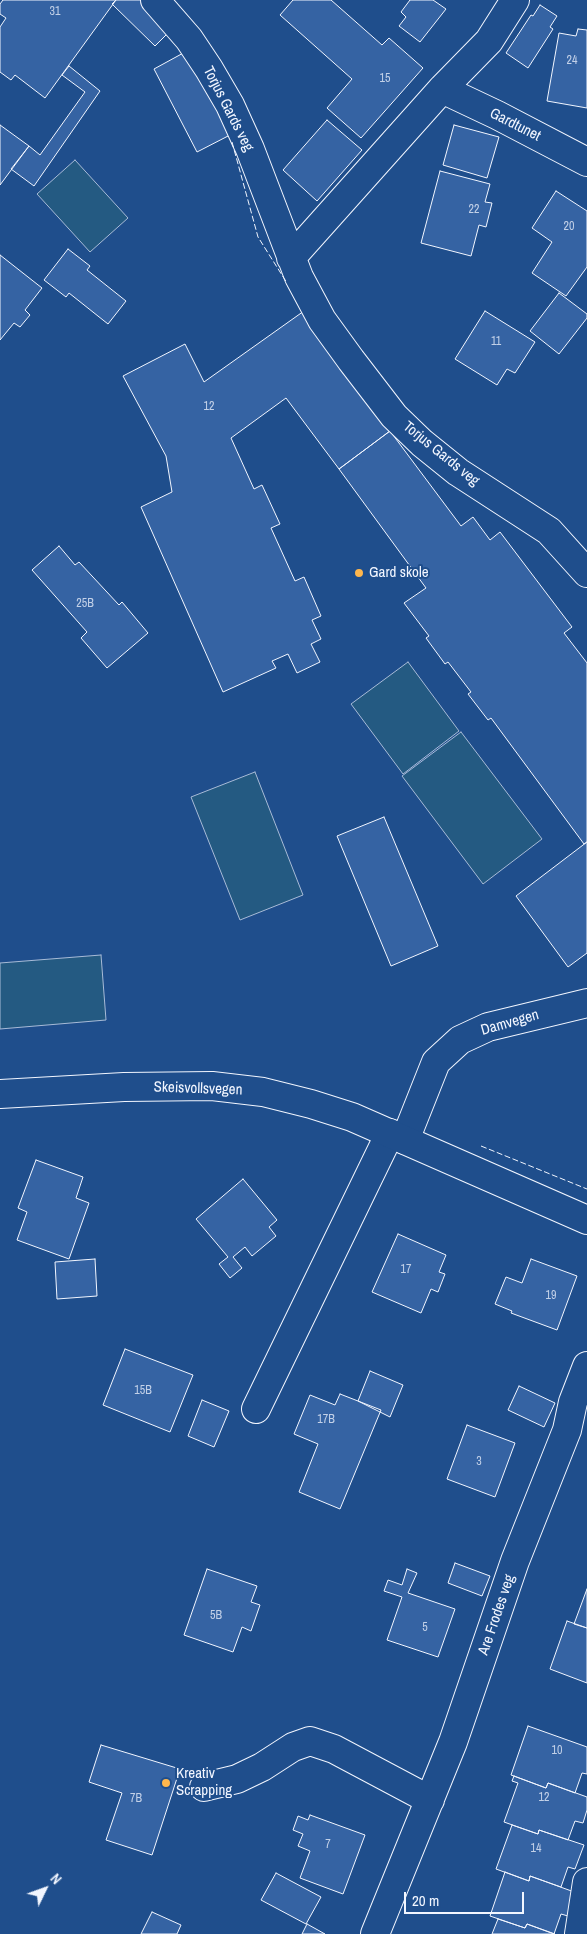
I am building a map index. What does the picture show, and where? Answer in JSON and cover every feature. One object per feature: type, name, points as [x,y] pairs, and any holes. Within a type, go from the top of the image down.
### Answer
[{"type":"street","name":"Torjus Gards veg","points":[[155,0],[189,39],[230,106],[250,149],[299,277],[322,320],[394,416],[422,443],[458,472],[549,531],[587,573]]},
{"type":"street","points":[[291,258],[442,89],[489,41],[516,0]]},
{"type":"street","name":"Gardtunet","points":[[442,89],[497,115],[587,162]]},
{"type":"street","name":"Damvegen","points":[[398,1137],[429,1084],[436,1062],[460,1040],[488,1028],[587,1003]]},
{"type":"street","name":"Skeisvollsvegen","points":[[0,1094],[124,1087],[212,1086],[263,1092],[352,1117],[587,1220]]},
{"type":"street","points":[[256,1409],[398,1137]]},
{"type":"street","name":"Are Frodes veg","points":[[375,1934],[453,1742],[515,1561],[577,1434],[573,1402],[587,1366]]},
{"type":"street","points":[[204,1786],[237,1779],[262,1767],[293,1747],[310,1741],[334,1749],[430,1800]]},
{"type":"street","points":[[578,1934],[587,1882]]},
{"type":"shaded area","points":[[75,160],[128,218],[90,252],[37,194]]},
{"type":"shaded area","points":[[408,662],[459,731],[403,774],[351,704]]},
{"type":"shaded area","points":[[461,732],[542,839],[483,884],[402,776]]},
{"type":"shaded area","points":[[255,772],[303,895],[240,920],[191,797]]},
{"type":"shaded area","points":[[101,955],[106,1020],[0,1029],[0,963]]},
{"type":"building","points":[[3,0],[116,0],[45,98],[15,75],[11,80],[0,72],[0,27],[6,18],[0,14],[0,4]]},
{"type":"building","points":[[116,0],[141,0],[171,30],[155,46],[112,4]]},
{"type":"building","points":[[293,0],[331,0],[382,45],[389,38],[423,68],[361,138],[327,108],[352,79],[280,15]]},
{"type":"building","points":[[410,0],[433,0],[446,9],[420,42],[399,26],[406,17],[401,12]]},
{"type":"building","points":[[540,5],[557,16],[550,27],[553,29],[528,68],[506,53],[531,15],[533,16]]},
{"type":"building","points":[[578,29],[587,30],[587,108],[547,101],[559,33],[576,36]]},
{"type":"building","points":[[187,51],[230,135],[197,152],[154,69]]},
{"type":"building","points":[[69,66],[100,91],[34,186],[11,169],[29,146],[40,155],[85,92],[62,75]]},
{"type":"building","points":[[327,120],[362,150],[317,201],[283,170]]},
{"type":"building","points":[[0,125],[29,146],[0,185]]},
{"type":"building","points":[[454,125],[499,137],[487,178],[443,165]]},
{"type":"building","points":[[440,171],[490,184],[485,202],[492,203],[486,227],[479,225],[471,256],[421,243]]},
{"type":"building","points":[[556,191],[587,211],[587,267],[566,296],[532,273],[552,242],[532,228]]},
{"type":"building","points":[[68,249],[90,266],[87,270],[126,301],[108,324],[69,293],[66,297],[44,280]]},
{"type":"building","points":[[0,255],[42,288],[25,310],[30,315],[20,327],[14,323],[0,340]]},
{"type":"building","points":[[559,293],[587,314],[587,318],[559,354],[530,331]]},
{"type":"building","points":[[304,311],[390,431],[339,469],[286,398],[231,438],[254,489],[262,485],[280,524],[271,528],[295,581],[304,577],[321,616],[312,620],[321,639],[311,644],[320,662],[297,673],[288,654],[272,661],[276,668],[223,692],[141,507],[172,492],[166,456],[123,376],[185,344],[204,382]]},
{"type":"building","points":[[485,311],[535,342],[515,373],[507,369],[497,385],[455,359]]},
{"type":"building","points":[[390,431],[461,526],[473,517],[490,540],[500,532],[572,627],[564,633],[587,663],[587,842],[584,844],[491,718],[488,720],[468,694],[471,692],[448,662],[445,664],[426,638],[429,636],[404,603],[426,588],[339,469]]},
{"type":"building","points":[[59,546],[75,565],[79,562],[119,605],[122,602],[148,633],[107,668],[81,638],[87,632],[32,570]]},
{"type":"building","points":[[384,817],[438,946],[391,966],[337,836]]},
{"type":"building","points":[[587,842],[587,953],[568,967],[516,896]]},
{"type":"building","points":[[36,1160],[83,1177],[76,1198],[89,1203],[69,1259],[17,1240],[27,1212],[18,1208]]},
{"type":"building","points":[[243,1179],[277,1220],[269,1227],[276,1236],[252,1256],[245,1247],[233,1257],[242,1268],[230,1278],[219,1264],[228,1257],[196,1219]]},
{"type":"building","points":[[398,1234],[446,1255],[439,1272],[445,1274],[438,1292],[431,1289],[421,1313],[372,1292]]},
{"type":"building","points":[[95,1259],[97,1296],[57,1299],[55,1262]]},
{"type":"building","points":[[531,1259],[577,1276],[557,1330],[511,1313],[512,1311],[495,1304],[506,1277],[522,1283]]},
{"type":"building","points":[[125,1349],[193,1375],[170,1432],[103,1405]]},
{"type":"building","points":[[370,1371],[403,1385],[390,1417],[358,1401]]},
{"type":"building","points":[[519,1386],[555,1403],[544,1427],[508,1410]]},
{"type":"building","points":[[340,1394],[381,1410],[340,1509],[299,1492],[318,1444],[294,1434],[310,1395],[335,1405]]},
{"type":"building","points":[[202,1400],[229,1411],[214,1447],[188,1436]]},
{"type":"building","points":[[467,1425],[515,1443],[495,1497],[447,1479]]},
{"type":"building","points":[[455,1563],[490,1576],[482,1596],[448,1583]]},
{"type":"building","points":[[207,1569],[257,1586],[251,1602],[260,1605],[251,1631],[242,1627],[233,1652],[184,1635]]},
{"type":"building","points":[[407,1569],[417,1573],[408,1593],[455,1609],[438,1657],[387,1640],[402,1597],[384,1591],[388,1580],[402,1585]]},
{"type":"building","points":[[587,1589],[587,1628],[574,1624]]},
{"type":"building","points":[[567,1621],[587,1628],[587,1683],[550,1669]]},
{"type":"building","points":[[528,1726],[587,1747],[587,1774],[582,1773],[575,1793],[548,1783],[546,1788],[511,1775]]},
{"type":"building","points":[[101,1745],[180,1769],[152,1855],[106,1840],[122,1793],[89,1782]]},
{"type":"building","points":[[514,1776],[546,1788],[548,1783],[587,1797],[587,1810],[583,1823],[575,1821],[568,1840],[539,1830],[538,1834],[504,1822],[518,1783],[512,1781]]},
{"type":"building","points":[[310,1815],[365,1835],[343,1894],[300,1878],[310,1851],[298,1846],[303,1834],[293,1830],[298,1816],[308,1820]]},
{"type":"building","points":[[512,1825],[538,1834],[539,1830],[584,1845],[575,1869],[568,1867],[561,1887],[530,1876],[529,1881],[496,1869]]},
{"type":"building","points":[[505,1872],[529,1881],[530,1876],[577,1893],[568,1916],[561,1914],[554,1934],[527,1924],[525,1928],[490,1916]]},
{"type":"building","points":[[276,1873],[321,1897],[306,1924],[261,1900]]},
{"type":"building","points":[[152,1912],[181,1925],[177,1934],[141,1934]]},
{"type":"building","points":[[498,1919],[525,1928],[527,1924],[555,1934],[492,1934]]},
{"type":"building","points":[[307,1924],[325,1934],[302,1934]]},
{"type":"fence","points":[[232,142],[258,237],[287,283]]},
{"type":"fence","points":[[481,1146],[587,1189]]},
{"type":"place","name":"Gard skole","points":[[359,573]]},
{"type":"place","name":"Kreativ Scrapping","points":[[166,1783]]}]
